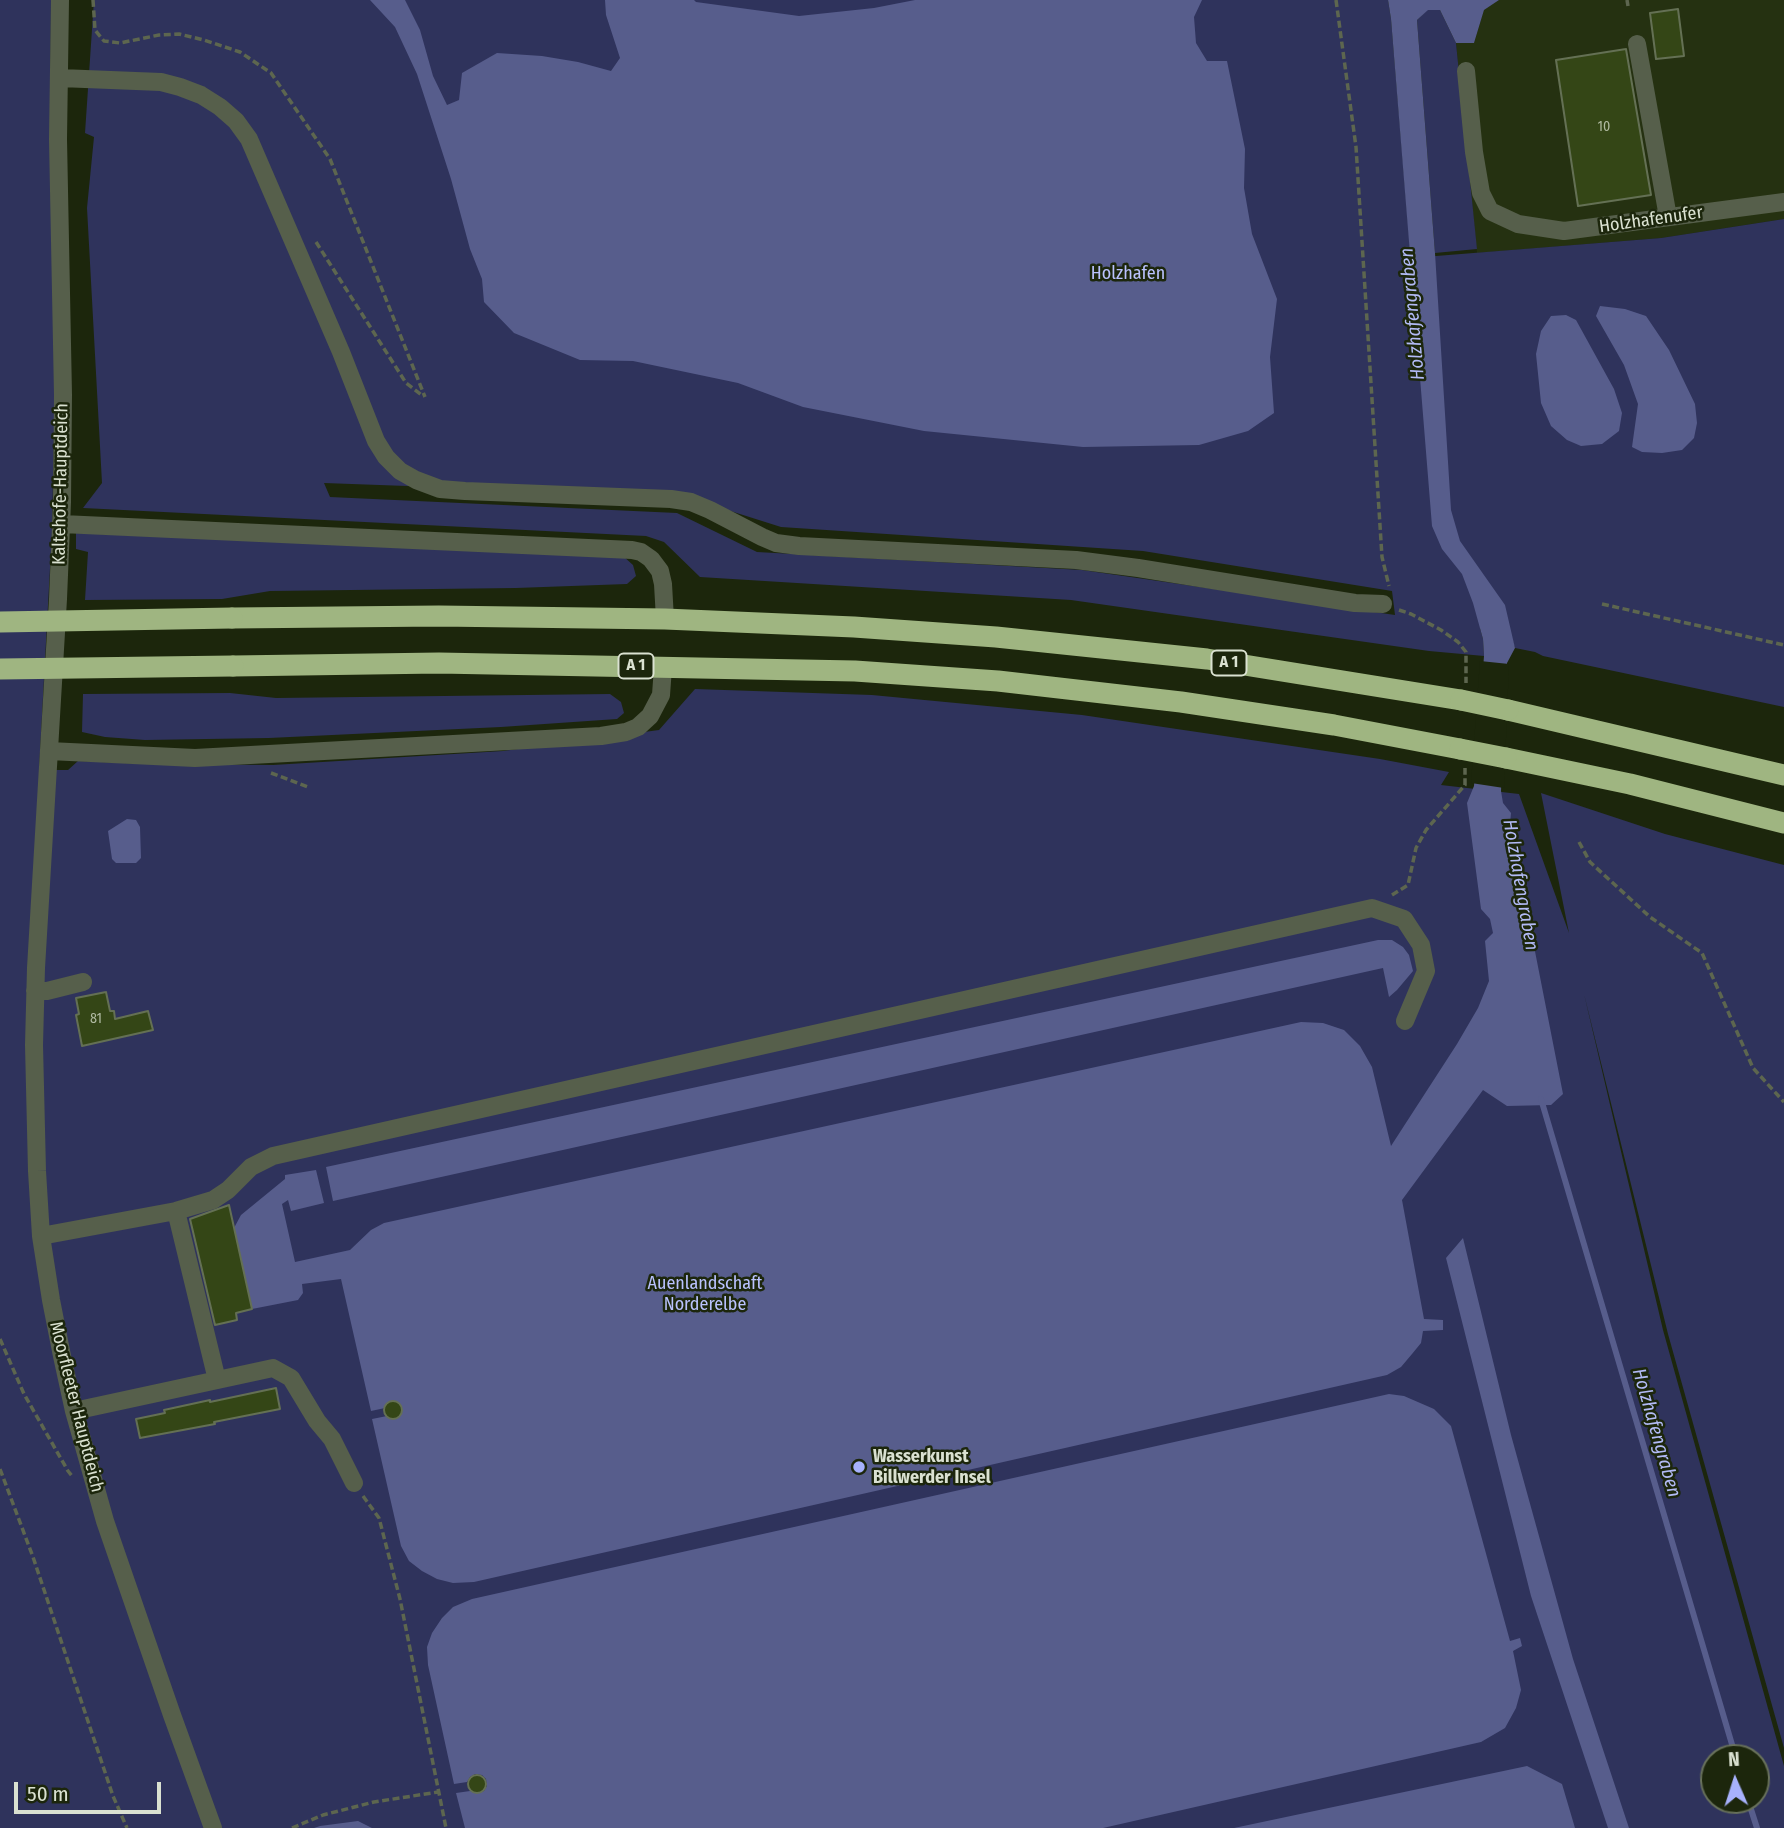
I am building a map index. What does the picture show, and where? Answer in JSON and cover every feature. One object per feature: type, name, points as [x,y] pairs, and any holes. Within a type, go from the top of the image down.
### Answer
[{"type":"highway","name":"A 1","points":[[0,622],[439,616],[855,627],[996,637],[1207,659],[1461,700],[1784,775]]},
{"type":"highway","name":"A 1","points":[[0,669],[439,663],[855,671],[999,681],[1181,702],[1334,725],[1630,785],[1784,823]]},
{"type":"street","name":"Kaltehofe-Hauptdeich","points":[[36,968],[62,524],[63,395],[58,139],[60,0]]},
{"type":"street","points":[[1637,44],[1668,217]]},
{"type":"street","name":"Holzhafenufer","points":[[1466,71],[1480,193],[1490,211],[1518,224],[1564,231],[1784,202]]},
{"type":"street","points":[[60,78],[162,82],[201,95],[236,121],[248,139],[376,441],[386,457],[400,471],[416,480],[440,489],[464,491],[691,502],[776,543],[799,547],[1076,560],[1355,603],[1383,604]]},
{"type":"street","points":[[62,524],[632,550],[650,558],[660,571],[665,620]]},
{"type":"street","points":[[49,751],[195,758],[601,736],[639,727],[650,716],[661,695],[663,667]]},
{"type":"street","points":[[41,1236],[176,1211],[212,1200],[251,1167],[273,1156],[1372,908],[1405,919],[1421,945],[1426,971],[1405,1021]]},
{"type":"street","name":"Moorfleeter Hauptdeich","points":[[36,968],[34,1100],[37,1171],[41,1236],[57,1334],[74,1411],[129,1592],[214,1828]]},
{"type":"street","points":[[35,991],[47,991],[83,982]]},
{"type":"street","points":[[176,1211],[217,1380]]},
{"type":"street","points":[[74,1411],[273,1368],[291,1378],[317,1421],[332,1439],[354,1483]]},
{"type":"path","points":[[93,0],[96,30],[104,41],[120,43],[179,34],[240,52],[271,73],[330,159],[425,397],[406,383],[312,237]]},
{"type":"path","points":[[1336,0],[1356,148],[1382,557],[1389,587],[1383,604]]},
{"type":"path","points":[[1627,0],[1628,6]]},
{"type":"path","points":[[1602,604],[1784,645]]},
{"type":"path","points":[[257,756],[259,769],[308,788]]},
{"type":"path","points":[[1372,908],[1408,885],[1416,848],[1426,830],[1465,785],[1465,781]]},
{"type":"path","points":[[1579,842],[1590,862],[1650,917],[1702,953],[1753,1068],[1784,1102]]},
{"type":"path","points":[[0,1339],[24,1394],[68,1471],[82,1485],[97,1491]]},
{"type":"path","points":[[0,1469],[33,1557],[113,1796],[127,1828]]},
{"type":"path","points":[[354,1483],[379,1518],[400,1599],[446,1828]]},
{"type":"path","points":[[292,1828],[323,1815],[374,1802],[438,1792]]},
{"type":"shaded area","points":[[1499,0],[1784,0],[1784,219],[1661,238],[1477,253],[1456,43],[1474,43],[1484,10]]},
{"type":"green space","name":"Auenlandschaft Norderelbe","points":[[0,0],[51,0],[50,154],[55,377],[52,532],[39,770],[68,770],[78,761],[273,765],[503,751],[659,730],[695,689],[872,695],[1082,715],[1380,759],[1449,772],[1441,785],[1519,794],[1569,933],[1541,793],[1665,834],[1784,865],[1784,1748],[1668,1334],[1584,994],[1663,1330],[1784,1766],[1784,1828],[0,1828]]},
{"type":"green space","name":"Holzhafen","points":[[94,0],[1388,0],[1411,258],[1661,238],[1784,219],[1784,707],[1543,656],[1515,648],[1513,642],[1480,628],[1484,656],[1429,651],[1071,600],[700,577],[664,542],[646,536],[83,508],[102,483],[87,208],[94,137],[85,133]],"holes":[[[324,483],[683,496],[781,527],[1143,551],[1392,591],[1395,615],[1082,570],[757,552],[677,513],[330,497]]]},
{"type":"green space","points":[[1428,9],[1440,10],[1456,43],[1477,249],[1435,253],[1417,20]]},
{"type":"green space","points":[[76,533],[623,556],[633,565],[636,576],[627,584],[270,591],[222,599],[85,600],[88,552],[76,549]]},
{"type":"green space","points":[[230,693],[276,698],[610,694],[621,702],[624,713],[617,719],[269,738],[145,740],[82,732],[83,694]]},
{"type":"water","points":[[370,0],[405,0],[420,30],[433,76],[447,105],[459,100],[462,73],[497,53],[542,56],[611,71],[620,58],[606,15],[605,0],[694,0],[799,16],[874,8],[915,0],[1202,0],[1194,17],[1196,43],[1207,61],[1227,61],[1245,149],[1244,188],[1252,234],[1277,299],[1270,357],[1274,413],[1248,431],[1199,445],[1083,447],[924,431],[803,407],[738,383],[633,361],[580,360],[514,333],[484,302],[482,279],[470,249],[451,179],[417,74],[395,27]]},
{"type":"water","points":[[1388,0],[1499,0],[1484,10],[1474,43],[1456,43],[1440,10],[1428,10],[1417,20],[1451,510],[1460,541],[1505,605],[1515,648],[1507,663],[1501,791],[1503,803],[1511,813],[1510,824],[1563,1094],[1551,1105],[1507,1106],[1483,1090],[1402,1200],[1424,1319],[1443,1320],[1443,1330],[1423,1331],[1421,1343],[1401,1367],[1387,1375],[474,1582],[453,1583],[422,1571],[409,1561],[401,1546],[372,1419],[387,1416],[394,1419],[402,1412],[401,1406],[392,1401],[385,1408],[371,1411],[341,1279],[302,1284],[303,1293],[298,1300],[252,1309],[234,1228],[241,1215],[285,1179],[285,1175],[316,1170],[324,1203],[291,1211],[288,1200],[282,1204],[295,1262],[350,1250],[371,1230],[384,1223],[1301,1022],[1323,1023],[1344,1030],[1360,1046],[1372,1067],[1391,1146],[1457,1044],[1478,1008],[1489,981],[1485,941],[1493,933],[1490,919],[1481,909],[1467,803],[1474,786],[1483,639],[1462,574],[1442,549],[1432,526]]},
{"type":"water","points":[[1600,306],[1625,309],[1646,316],[1669,350],[1695,404],[1697,423],[1694,438],[1682,450],[1642,452],[1632,447],[1638,404],[1624,365],[1596,316]]},
{"type":"water","points":[[1566,315],[1576,320],[1614,389],[1622,413],[1619,431],[1602,444],[1581,446],[1567,440],[1551,426],[1541,403],[1536,354],[1541,331],[1551,316]]},
{"type":"water","points":[[127,819],[136,820],[140,827],[141,858],[136,863],[116,863],[112,859],[108,831]]},
{"type":"water","points":[[1378,940],[1392,940],[1403,947],[1409,955],[1413,971],[1389,997],[1383,968],[333,1201],[326,1167]]},
{"type":"water","points":[[1463,1238],[1511,1435],[1573,1659],[1629,1828],[1608,1828],[1531,1596],[1446,1258]]},
{"type":"water","points":[[1389,1394],[1404,1396],[1434,1409],[1451,1426],[1510,1641],[1520,1638],[1522,1646],[1513,1651],[1521,1690],[1516,1708],[1505,1728],[1481,1742],[1103,1828],[465,1828],[456,1793],[484,1791],[487,1786],[486,1779],[475,1774],[467,1782],[454,1784],[428,1665],[427,1647],[432,1633],[453,1607],[472,1599]]},
{"type":"water","points":[[1527,1766],[1562,1784],[1575,1828],[1234,1828]]},
{"type":"water","points":[[358,1821],[372,1828],[314,1828],[320,1826]]},
{"type":"pier","points":[[1480,661],[1509,664],[1504,788],[1471,783]]},
{"type":"building","points":[[1678,9],[1684,56],[1656,59],[1650,13]]},
{"type":"building","points":[[1626,49],[1651,195],[1578,206],[1556,60]]},
{"type":"building","points":[[106,992],[110,1011],[114,1011],[115,1019],[148,1011],[153,1030],[82,1046],[76,1015],[79,1014],[76,998]]},
{"type":"building","points":[[229,1205],[252,1309],[236,1313],[237,1320],[215,1325],[190,1219]]},
{"type":"building","points":[[276,1388],[280,1409],[140,1438],[136,1419],[165,1413],[164,1410]]},
{"type":"building","points":[[393,1401],[399,1404],[402,1410],[399,1416],[393,1419],[387,1416],[384,1410],[387,1404]]},
{"type":"building","points":[[477,1775],[483,1778],[486,1784],[483,1790],[477,1793],[471,1790],[468,1784],[471,1778]]},
{"type":"waterway","name":"Holzhafengraben","points":[[1541,1099],[1732,1744]]},
{"type":"waterway","name":"Holzhafengraben","points":[[1752,1814],[1757,1828]]},
{"type":"place","name":"Wasserkunst Billwerder Insel","points":[[859,1467]]}]
